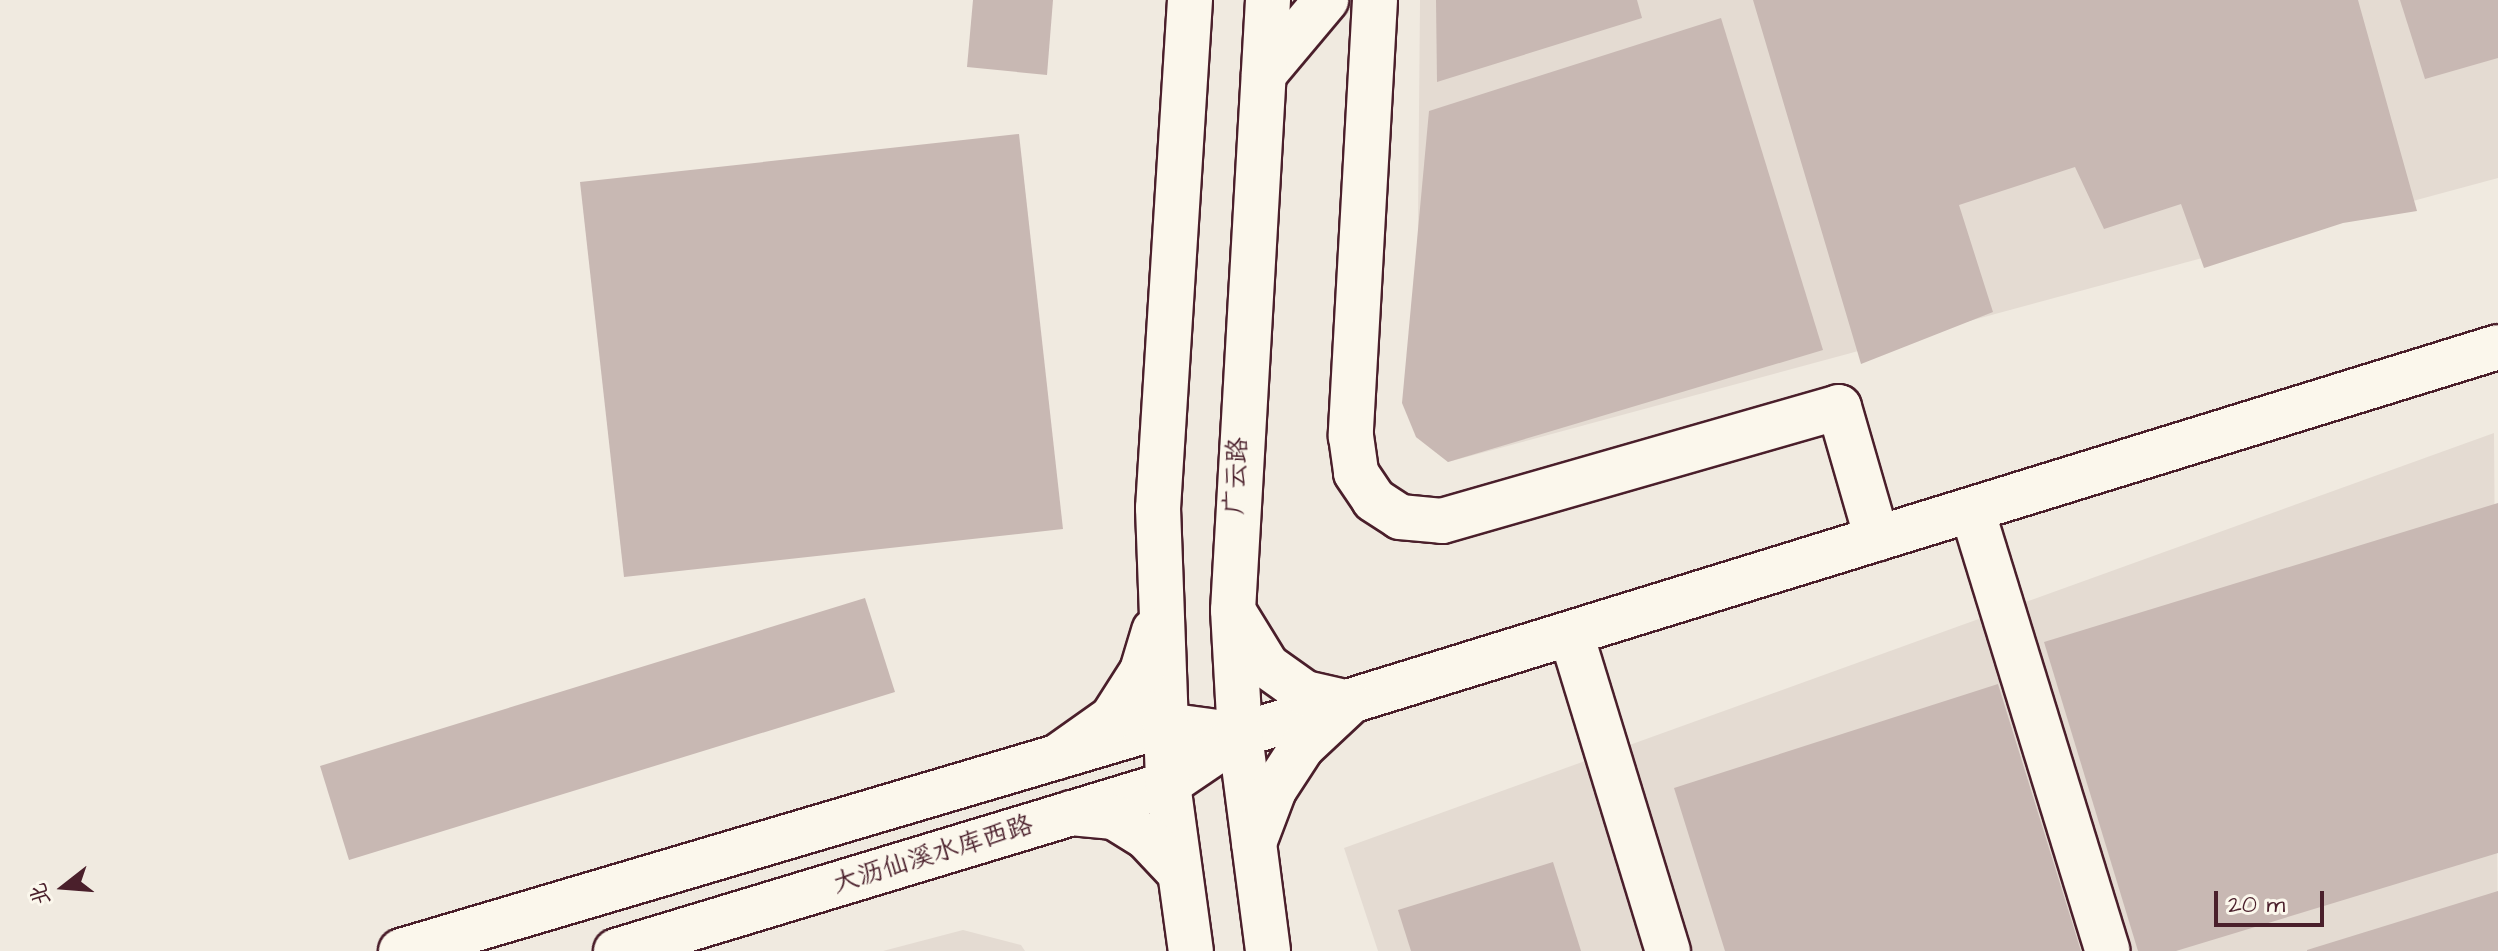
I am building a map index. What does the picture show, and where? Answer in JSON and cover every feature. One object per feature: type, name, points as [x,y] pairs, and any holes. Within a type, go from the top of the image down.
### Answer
[{"type":"street","points":[[1190,0],[1158,508],[1158,617],[1168,784],[1191,951]]},
{"type":"street","name":"广云路","points":[[1268,0],[1235,510],[1233,610],[1240,735],[1268,951]]},
{"type":"street","points":[[1264,74],[1326,0]]},
{"type":"street","points":[[1375,0],[1351,436],[1356,473],[1374,500],[1400,517],[1442,521],[1839,407],[1877,539]]},
{"type":"street","points":[[401,951],[1165,725],[1240,735],[2498,347]]},
{"type":"street","points":[[1972,510],[2108,951]]},
{"type":"street","points":[[1233,610],[1267,666],[1305,693],[1349,703]]},
{"type":"street","points":[[1057,757],[1112,718],[1142,671],[1158,617]]},
{"type":"street","points":[[1571,634],[1668,951]]},
{"type":"street","points":[[1253,845],[1274,790],[1302,747],[1349,703]]},
{"type":"street","name":"大沥仙溪水库西路","points":[[616,951],[1168,784],[1240,735]]},
{"type":"street","points":[[1071,813],[1114,817],[1147,838],[1179,872]]},
{"type":"shaded area","points":[[1420,0],[2498,0],[2498,178],[1448,462],[1416,437]]},
{"type":"shaded area","points":[[2494,433],[2498,951],[1378,951],[1344,848]]},
{"type":"shaded area","points":[[963,930],[1021,945],[1025,951],[883,951]]},
{"type":"building","points":[[973,0],[1053,0],[1047,75],[967,67]]},
{"type":"building","points":[[1436,0],[1637,0],[1642,18],[1437,82]]},
{"type":"building","points":[[1753,0],[2358,0],[2417,211],[2343,223],[2204,268],[2181,204],[2104,229],[2075,167],[1959,205],[1993,312],[1861,364]]},
{"type":"building","points":[[2400,0],[2498,0],[2498,58],[2425,79]]},
{"type":"building","points":[[1721,18],[1823,350],[1448,462],[1416,437],[1402,403],[1429,111]]},
{"type":"building","points":[[1019,134],[1063,529],[624,577],[580,182]]},
{"type":"building","points":[[2498,503],[2498,853],[2176,951],[2138,951],[2044,642]]},
{"type":"building","points":[[865,598],[895,692],[349,860],[320,766]]},
{"type":"building","points":[[1998,684],[2081,951],[1725,951],[1674,788]]},
{"type":"building","points":[[1553,862],[1581,951],[1411,951],[1398,910]]},
{"type":"building","points":[[2498,891],[2498,951],[2307,951],[2307,950]]}]
